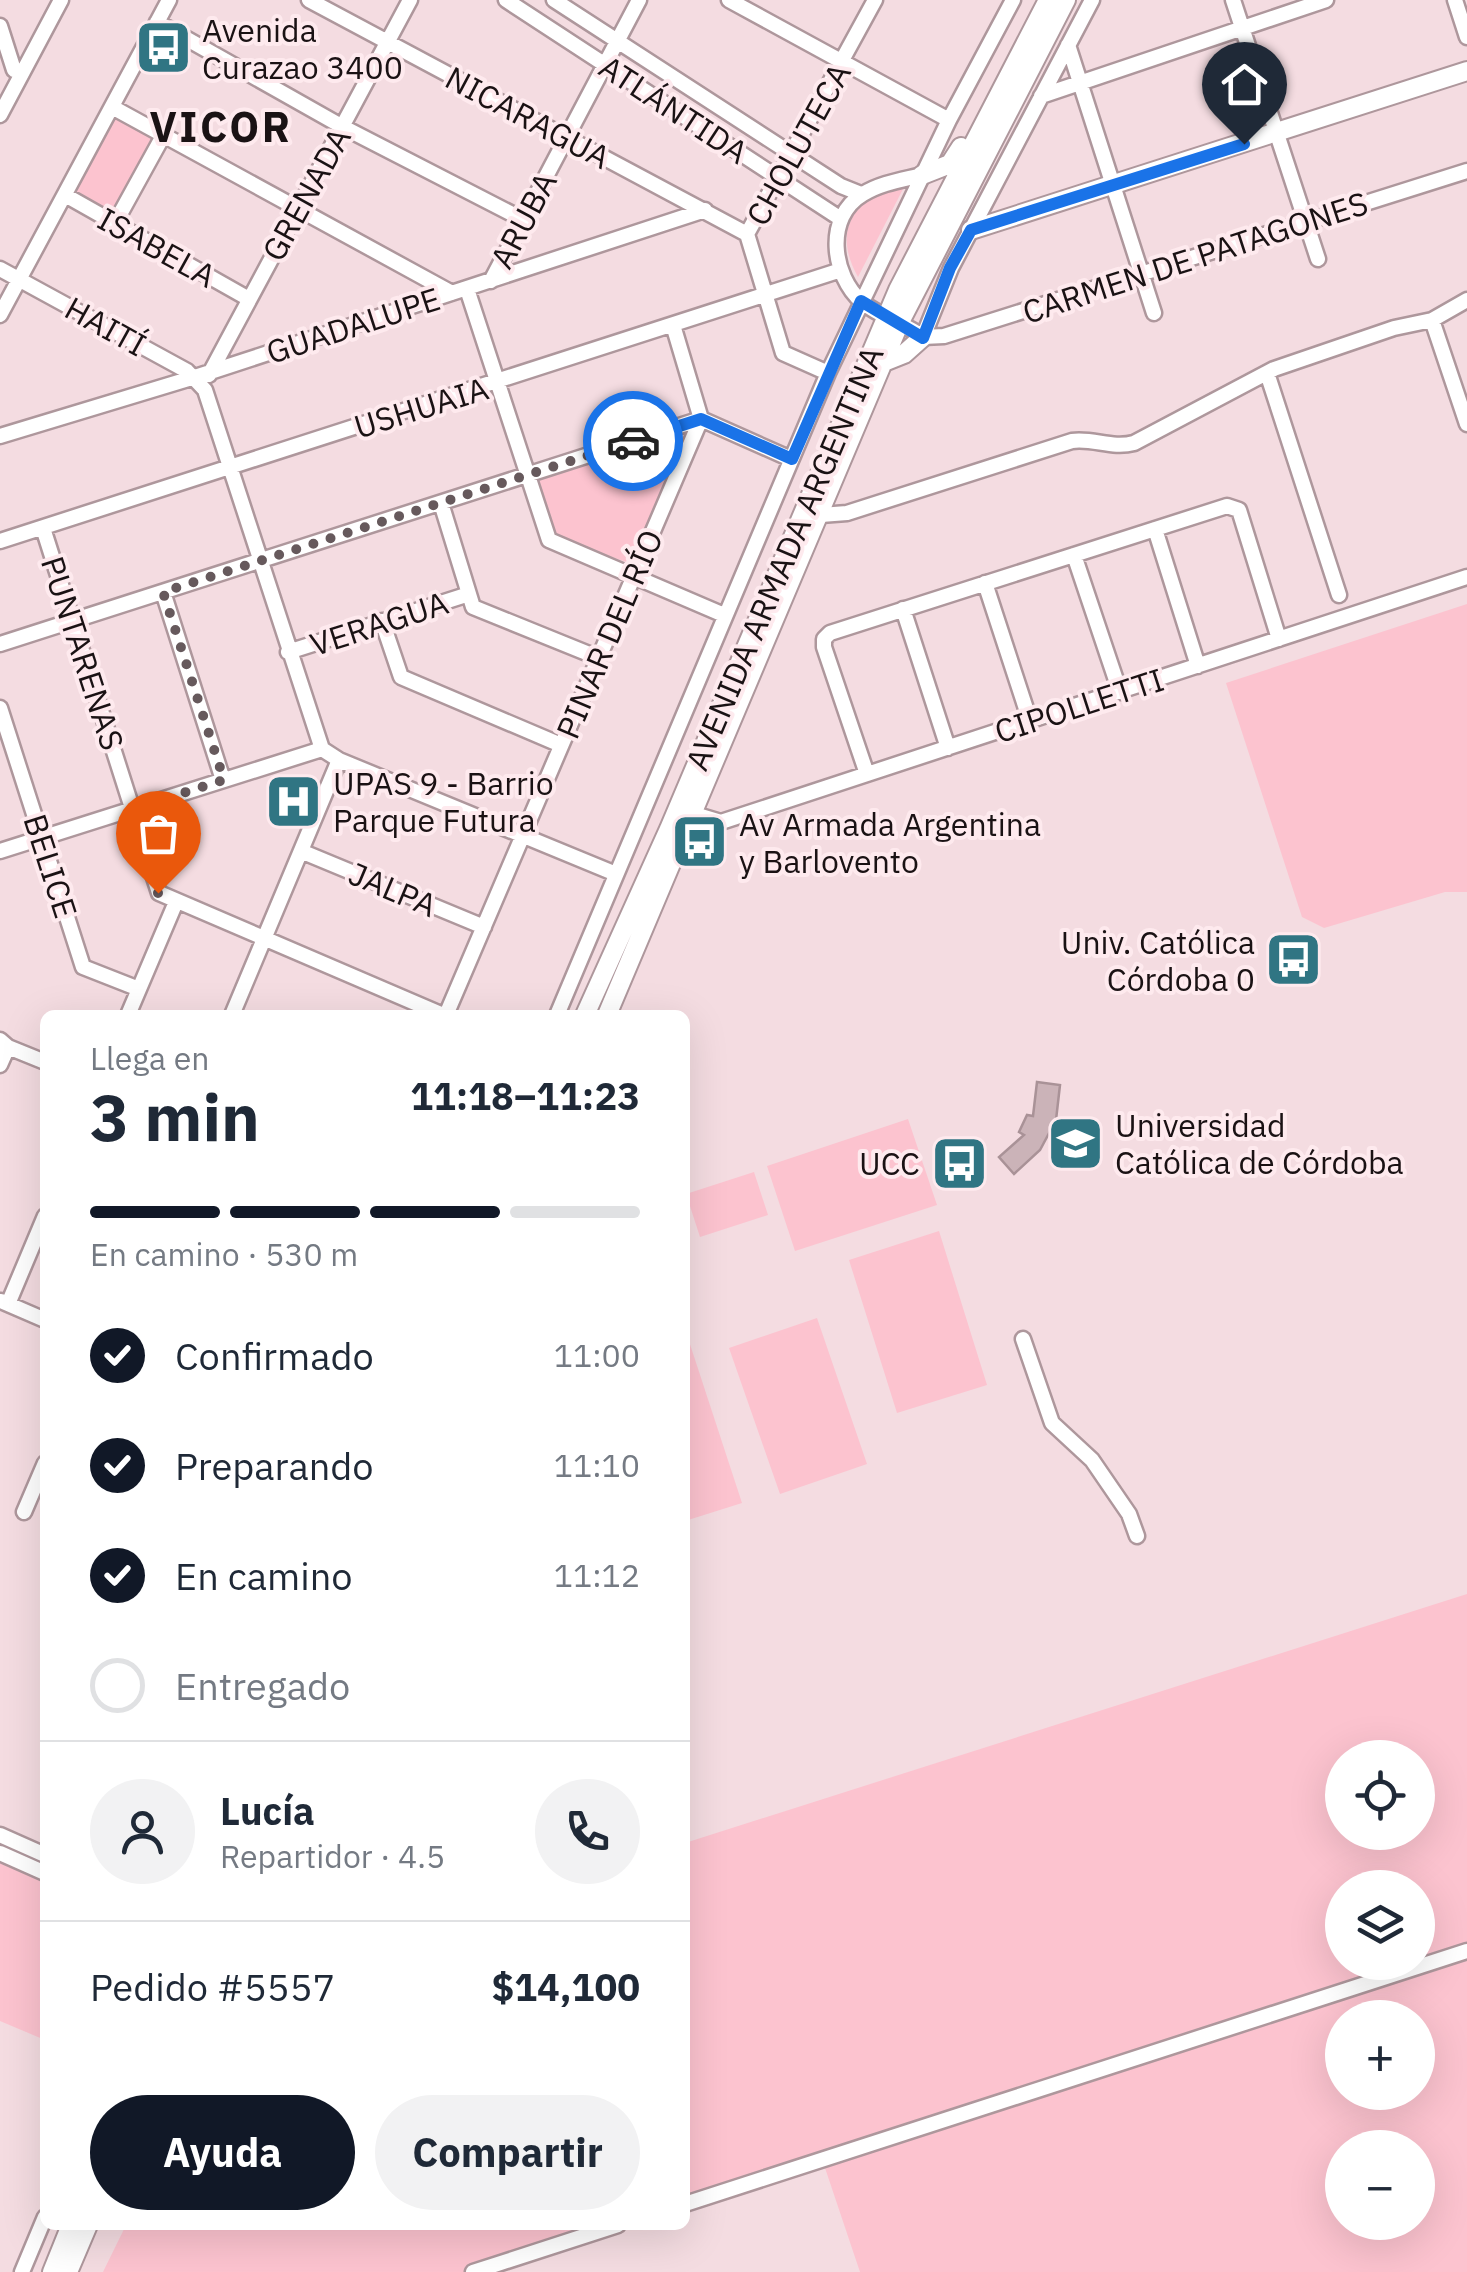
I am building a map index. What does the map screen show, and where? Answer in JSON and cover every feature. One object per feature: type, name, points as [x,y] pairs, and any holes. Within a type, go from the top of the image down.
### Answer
[{"type":"main road","name":"AVENIDA ARMADA ARGENTINA","points":[[587,1010],[894,319],[1003,84],[1048,0]]},
{"type":"main road","name":"AVENIDA ARMADA ARGENTINA","points":[[609,1010],[884,362],[894,319],[1066,0]]},
{"type":"main road","points":[[971,230],[1467,71]]},
{"type":"main road","points":[[922,176],[954,159],[1003,84]]},
{"type":"main road","points":[[884,362],[904,354],[923,338]]},
{"type":"main road","points":[[52,2272],[69,2230]]},
{"type":"main road","points":[[68,2272],[86,2230]]},
{"type":"street","points":[[0,115],[13,71],[61,0]]},
{"type":"street","points":[[0,315],[169,0]]},
{"type":"street","name":"NICARAGUA","points":[[309,0],[747,234]]},
{"type":"street","name":"GRENADA","points":[[203,374],[249,299],[410,0]]},
{"type":"street","name":"ATLÁNTIDA","points":[[506,0],[841,219]]},
{"type":"street","name":"ATLÁNTIDA","points":[[554,0],[845,189],[861,194]]},
{"type":"street","name":"ARUBA","points":[[491,281],[639,0]]},
{"type":"street","points":[[729,0],[949,120]]},
{"type":"street","name":"CHOLUTECA","points":[[828,373],[788,357],[780,349],[747,234],[875,0]]},
{"type":"street","name":"AVENIDA ARMADA ARGENTINA","points":[[559,1010],[828,373],[949,120],[1013,0]]},
{"type":"street","name":"AVENIDA ARMADA ARGENTINA","points":[[923,338],[950,268],[1092,0]]},
{"type":"street","points":[[1233,0],[1318,259]]},
{"type":"street","points":[[1041,96],[1326,0]]},
{"type":"street","points":[[1455,0],[1467,38]]},
{"type":"street","points":[[158,22],[343,127],[522,219]]},
{"type":"street","points":[[0,26],[13,71]]},
{"type":"street","points":[[1068,45],[1154,312]]},
{"type":"street","points":[[112,107],[297,209],[460,291],[498,383],[546,535],[553,543],[724,615]]},
{"type":"street","points":[[114,225],[163,136]]},
{"type":"street","name":"CARMEN DE PATAGONES","points":[[923,338],[944,336],[1467,170]]},
{"type":"street","points":[[922,176],[887,183],[861,194],[841,219],[836,243],[841,270],[861,301],[923,338]]},
{"type":"street","name":"ISABELA","points":[[65,194],[249,299]]},
{"type":"street","name":"GUADALUPE","points":[[0,436],[705,210]]},
{"type":"street","name":"HAITÍ","points":[[0,269],[203,374],[229,467],[322,749]]},
{"type":"street","name":"USHUAIA","points":[[0,542],[841,270]]},
{"type":"street","points":[[820,516],[847,513],[1072,441],[1085,439],[1113,446],[1134,442],[1267,373],[1394,328],[1432,320],[1467,300]]},
{"type":"street","points":[[1432,320],[1467,424]]},
{"type":"street","points":[[673,325],[701,419]]},
{"type":"street","points":[[1267,373],[1340,595]]},
{"type":"street","points":[[0,644],[701,419],[792,459]]},
{"type":"street","name":"PINAR DEL RÍO","points":[[446,1010],[701,419]]},
{"type":"street","points":[[440,503],[471,600],[598,658]]},
{"type":"street","points":[[866,774],[824,639],[830,632],[1227,506],[1239,510],[1280,639]]},
{"type":"street","name":"PUNTARENAS","points":[[43,528],[158,893],[176,902]]},
{"type":"street","points":[[1155,529],[1198,666]]},
{"type":"street","points":[[1074,555],[1120,692]]},
{"type":"street","name":"CIPOLLETTI","points":[[691,813],[721,822],[1467,578]]},
{"type":"street","points":[[985,583],[1030,721]]},
{"type":"street","points":[[163,592],[224,780]]},
{"type":"street","name":"VERAGUA","points":[[288,652],[382,621],[471,600]]},
{"type":"street","points":[[903,609],[948,748]]},
{"type":"street","points":[[382,621],[401,677],[561,746]]},
{"type":"street","name":"BELICE","points":[[0,708],[83,967],[139,989]]},
{"type":"street","points":[[0,851],[322,749],[338,760],[616,874]]},
{"type":"street","points":[[234,1010],[338,760]]},
{"type":"street","name":"JALPA","points":[[303,852],[484,927]]},
{"type":"street","points":[[130,1010],[176,902],[432,1010]]},
{"type":"street","points":[[0,1065],[4,1044],[40,1060]]},
{"type":"street","points":[[40,1227],[4,1303],[40,1318]]},
{"type":"street","points":[[1023,1339],[1052,1423],[1092,1460],[1129,1514],[1137,1536]]},
{"type":"street","points":[[24,1512],[40,1475]]},
{"type":"street","points":[[0,1836],[40,1852]]},
{"type":"street","points":[[0,1854],[40,1871]]},
{"type":"street","points":[[690,2202],[1467,1951]]},
{"type":"street","points":[[22,2272],[40,2228]]},
{"type":"street","points":[[473,2272],[603,2230]]},
{"type":"street","points":[[38,2233],[63,2244]]},
{"type":"shaded area","points":[[114,111],[160,135],[113,220],[68,195]]},
{"type":"shaded area","points":[[890,188],[903,189],[858,277],[847,248],[850,224],[864,203]]},
{"type":"shaded area","points":[[685,428],[632,564],[558,538],[535,473]]},
{"type":"shaded area","points":[[1467,604],[1467,892],[1445,892],[1324,928],[1302,917],[1226,683]]},
{"type":"shaded area","points":[[908,1119],[937,1205],[795,1251],[767,1166]]},
{"type":"shaded area","points":[[754,1172],[768,1215],[700,1237],[690,1193]]},
{"type":"shaded area","points":[[939,1231],[987,1385],[897,1413],[849,1260]]},
{"type":"shaded area","points":[[817,1318],[867,1464],[780,1494],[729,1348]]},
{"type":"shaded area","points":[[690,1344],[742,1503],[690,1519]]},
{"type":"shaded area","points":[[1467,1594],[1467,2272],[860,2272],[822,2159],[690,2202],[690,1841]]},
{"type":"shaded area","points":[[0,1860],[40,1877],[40,2038],[0,2021]]},
{"type":"shaded area","points":[[124,2230],[603,2230],[473,2272],[103,2272]]},
{"type":"building","name":"UPAS 9 - Barrio Parque Futura","points":[[300,777],[316,780],[294,820],[287,818],[280,824],[283,789]]},
{"type":"building","points":[[1037,1082],[1060,1085],[1056,1120],[1040,1150],[1014,1174],[999,1157],[1024,1135],[1019,1132],[1027,1115],[1033,1116]]},
{"type":"way so far","points":[[158,893],[132,809],[224,780],[163,592],[633,441]]},
{"type":"place","name":"Avenida Curazao 3400","points":[[163,48]]},
{"type":"place","name":"UPAS 9 - Barrio Parque Futura","points":[[294,801]]},
{"type":"place","name":"Av Armada Argentina y Barlovento","points":[[700,842]]},
{"type":"place","name":"Univ. Católica Córdoba 0","points":[[1294,960]]},
{"type":"place","name":"Universidad Católica de Córdoba","points":[[1076,1143]]},
{"type":"place","name":"UCC","points":[[959,1163]]},
{"type":"district","name":"VICOR","points":[[221,126]]},
{"type":"route","points":[[633,441],[701,419],[792,459],[861,301],[923,338],[950,268],[971,230],[1244,144]]}]
